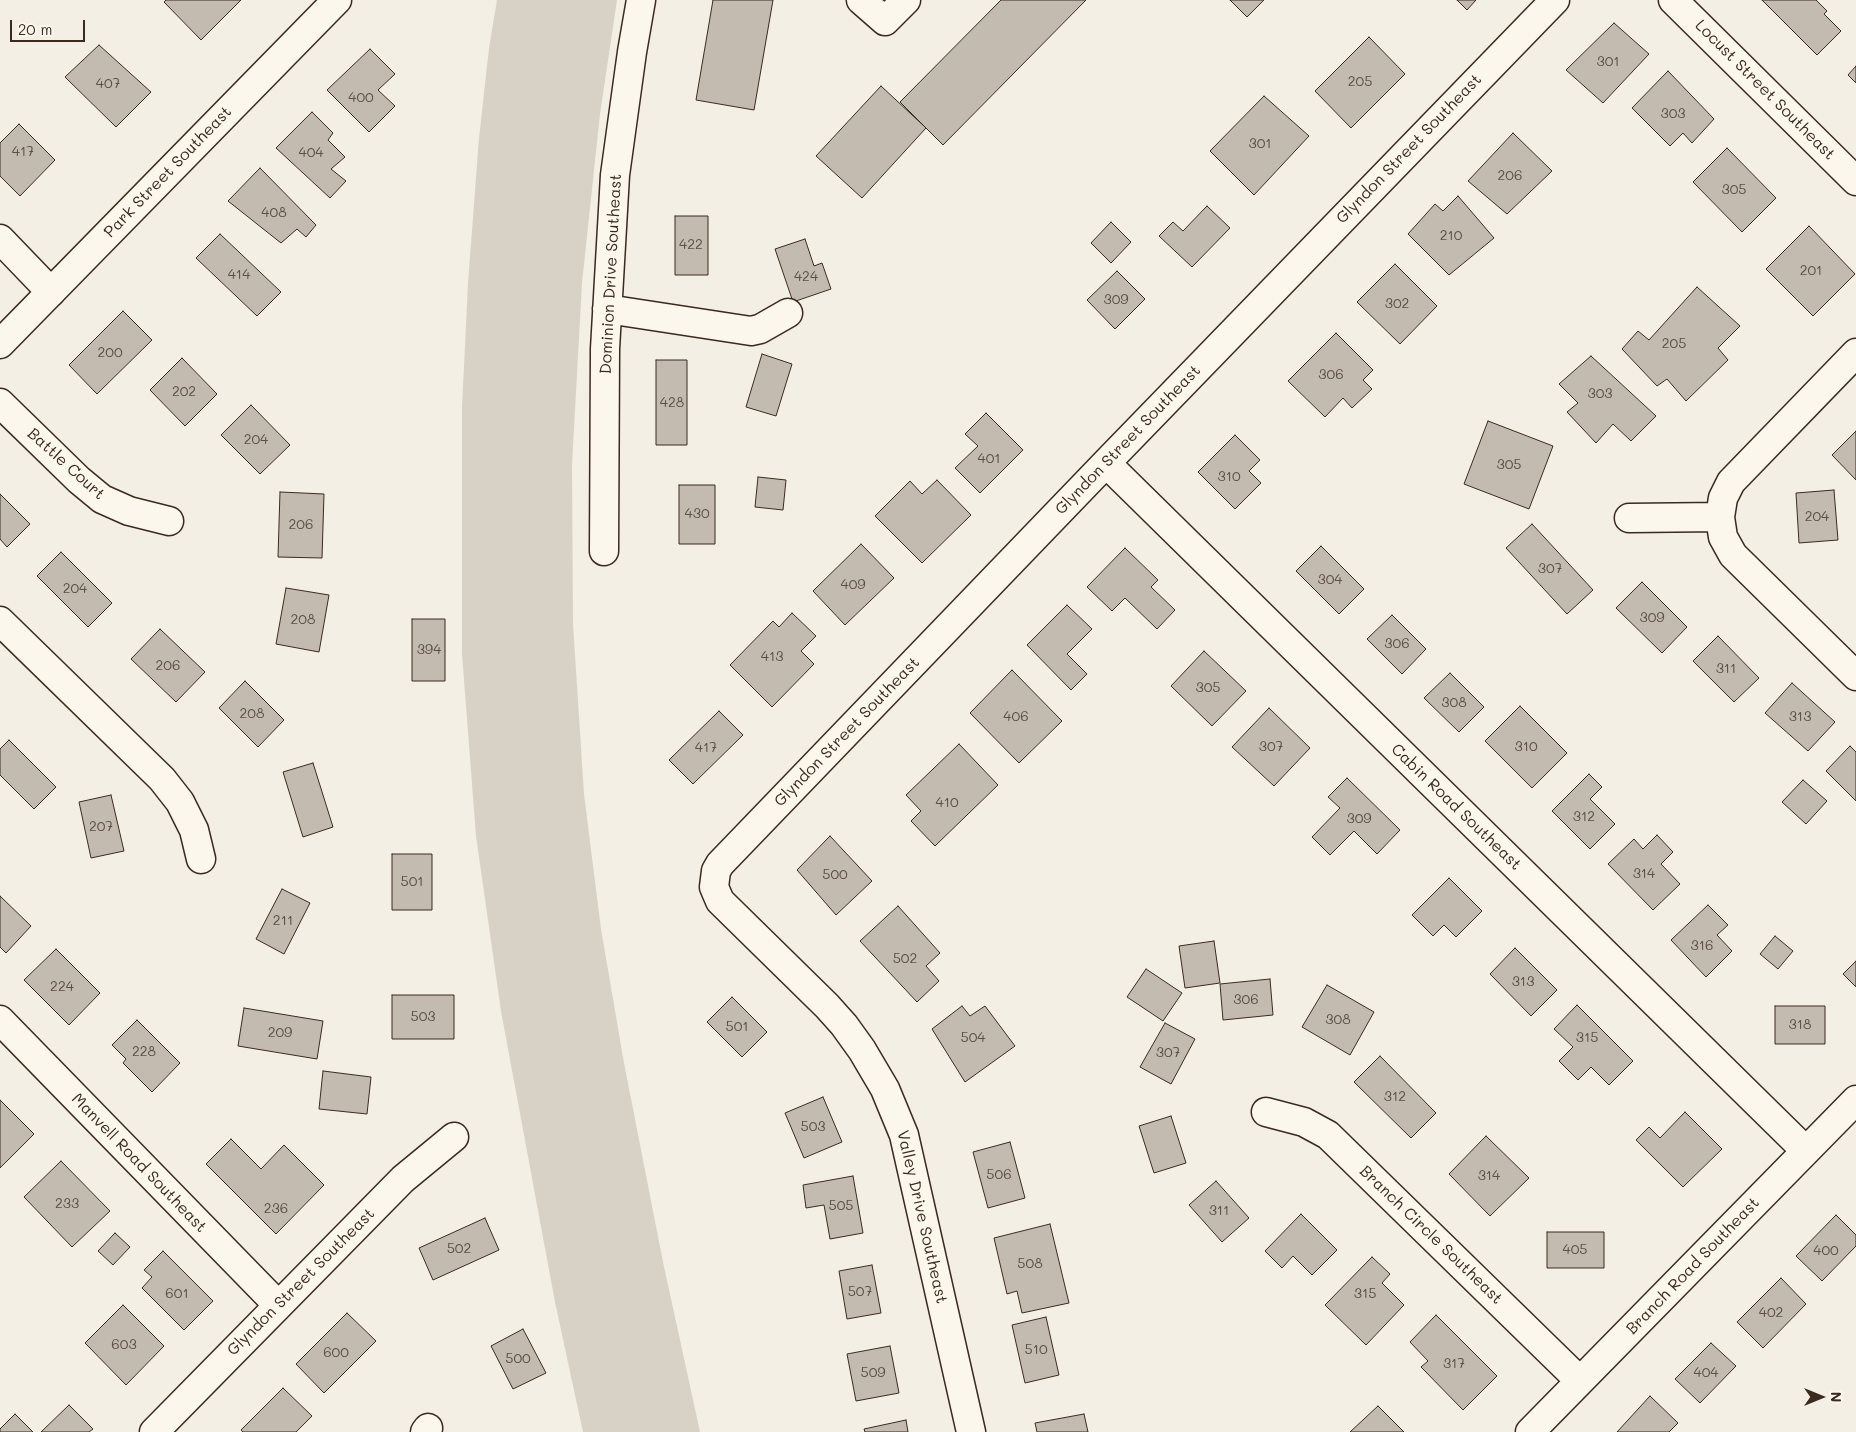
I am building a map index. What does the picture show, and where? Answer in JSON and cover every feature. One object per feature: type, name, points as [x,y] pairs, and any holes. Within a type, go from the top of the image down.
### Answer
[{"type":"street","name":"Park Street Southeast","points":[[0,344],[337,0]]},
{"type":"street","name":"Dominion Drive Southeast","points":[[604,551],[604,349],[616,175],[640,0]]},
{"type":"street","points":[[862,0],[885,21],[906,0]]},
{"type":"street","name":"Glyndon Street Southeast","points":[[714,887],[716,870],[720,864],[1555,0]]},
{"type":"street","name":"Locust Street Southeast","points":[[1673,0],[1856,180]]},
{"type":"street","points":[[0,239],[51,292]]},
{"type":"street","points":[[607,309],[751,331],[760,329],[788,313]]},
{"type":"street","points":[[1856,353],[1731,482],[1723,498],[1720,517],[1723,537],[1733,555],[1856,676]]},
{"type":"street","name":"Battle Court","points":[[0,403],[79,480],[102,499],[128,511],[169,521]]},
{"type":"street","name":"Cabin Road Southeast","points":[[1106,463],[1806,1151]]},
{"type":"street","points":[[1628,518],[1720,517]]},
{"type":"street","points":[[0,621],[162,779],[184,809],[194,830],[201,859]]},
{"type":"street","name":"Valley Drive Southeast","points":[[714,887],[720,901],[844,1025],[862,1050],[885,1089],[904,1134],[971,1432]]},
{"type":"street","name":"Manvell Road Southeast","points":[[0,1020],[278,1305]]},
{"type":"street","name":"Branch Road Southeast","points":[[1530,1432],[1856,1100]]},
{"type":"street","name":"Branch Circle Southeast","points":[[1266,1112],[1304,1122],[1328,1136],[1580,1382]]},
{"type":"street","name":"Glyndon Street Southeast","points":[[154,1432],[403,1179],[454,1137]]},
{"type":"shaded area","points":[[497,0],[617,0],[600,114],[582,283],[572,465],[573,624],[584,794],[601,929],[624,1063],[663,1262],[700,1432],[583,1432],[555,1302],[501,1011],[476,836],[462,654],[462,407],[468,283],[479,138],[489,48]]},
{"type":"building","points":[[166,0],[241,0],[201,40],[164,2]]},
{"type":"building","points":[[713,0],[773,0],[754,110],[696,100]]},
{"type":"building","points":[[1001,0],[1086,0],[943,145],[900,102]]},
{"type":"building","points":[[1230,0],[1264,0],[1247,17]]},
{"type":"building","points":[[1457,0],[1476,0],[1467,10]]},
{"type":"building","points":[[1762,0],[1816,0],[1827,11],[1824,14],[1841,31],[1817,55]]},
{"type":"building","points":[[1614,23],[1649,54],[1603,103],[1566,70]]},
{"type":"building","points":[[1369,37],[1405,74],[1351,128],[1315,91]]},
{"type":"building","points":[[99,45],[151,92],[116,127],[65,77]]},
{"type":"building","points":[[370,49],[395,74],[378,90],[395,106],[369,132],[327,90]]},
{"type":"building","points":[[1856,66],[1856,83],[1848,75]]},
{"type":"building","points":[[1668,71],[1714,119],[1692,143],[1683,133],[1670,146],[1632,108]]},
{"type":"building","points":[[881,86],[926,128],[862,198],[816,156]]},
{"type":"building","points":[[1264,96],[1309,136],[1254,195],[1210,151]]},
{"type":"building","points":[[312,112],[333,133],[328,140],[345,157],[331,169],[346,181],[330,198],[276,148]]},
{"type":"building","points":[[19,124],[55,160],[20,196],[0,176],[0,143]]},
{"type":"building","points":[[1513,133],[1552,171],[1507,214],[1468,181]]},
{"type":"building","points":[[1727,148],[1776,198],[1742,232],[1693,182]]},
{"type":"building","points":[[260,168],[316,225],[306,237],[297,229],[281,243],[228,201]]},
{"type":"building","points":[[1458,196],[1494,238],[1449,275],[1408,234],[1435,204],[1443,211]]},
{"type":"building","points":[[1207,206],[1230,228],[1192,267],[1159,236],[1173,222],[1183,231]]},
{"type":"building","points":[[675,216],[708,216],[708,275],[675,275]]},
{"type":"building","points":[[1111,222],[1131,242],[1111,263],[1091,243]]},
{"type":"building","points":[[1809,226],[1855,274],[1813,316],[1766,269]]},
{"type":"building","points":[[220,234],[281,292],[257,316],[196,258]]},
{"type":"building","points":[[805,239],[814,266],[822,263],[831,289],[793,302],[775,249]]},
{"type":"building","points":[[1395,264],[1437,306],[1400,344],[1357,302]]},
{"type":"building","points":[[1117,271],[1145,299],[1115,329],[1087,300]]},
{"type":"building","points":[[1697,287],[1740,326],[1718,348],[1728,360],[1686,401],[1667,379],[1657,386],[1622,349],[1638,331],[1649,340]]},
{"type":"building","points":[[123,311],[152,340],[97,394],[69,365]]},
{"type":"building","points":[[1336,333],[1373,370],[1363,380],[1372,389],[1352,408],[1343,398],[1325,417],[1288,381]]},
{"type":"building","points":[[762,354],[792,364],[776,416],[746,407]]},
{"type":"building","points":[[1591,356],[1656,416],[1631,441],[1613,424],[1596,443],[1567,412],[1578,403],[1559,384]]},
{"type":"building","points":[[182,358],[217,394],[185,426],[150,390]]},
{"type":"building","points":[[656,360],[687,360],[687,445],[656,445]]},
{"type":"building","points":[[251,405],[290,445],[260,474],[221,435]]},
{"type":"building","points":[[986,413],[1023,450],[980,493],[955,468],[978,446],[965,434]]},
{"type":"building","points":[[1488,421],[1553,446],[1529,509],[1464,484]]},
{"type":"building","points":[[1856,431],[1856,480],[1832,455]]},
{"type":"building","points":[[1235,435],[1260,460],[1249,471],[1261,483],[1235,509],[1198,472]]},
{"type":"building","points":[[758,477],[786,480],[783,510],[755,507]]},
{"type":"building","points":[[937,480],[971,515],[922,563],[875,516],[910,481],[922,494]]},
{"type":"building","points":[[679,485],[715,485],[715,544],[679,544]]},
{"type":"building","points":[[1834,490],[1838,540],[1799,543],[1796,493]]},
{"type":"building","points":[[280,492],[324,494],[322,558],[278,557]]},
{"type":"building","points":[[0,494],[30,524],[7,547],[0,539]]},
{"type":"building","points":[[1532,524],[1593,590],[1567,614],[1506,548]]},
{"type":"building","points":[[861,544],[894,578],[845,625],[813,591]]},
{"type":"building","points":[[1321,546],[1364,589],[1339,614],[1296,571]]},
{"type":"building","points":[[1125,548],[1158,580],[1151,587],[1175,610],[1157,629],[1125,598],[1112,611],[1087,587]]},
{"type":"building","points":[[61,552],[112,603],[88,627],[37,576]]},
{"type":"building","points":[[1642,582],[1687,627],[1662,653],[1616,608]]},
{"type":"building","points":[[286,588],[329,595],[319,652],[276,644]]},
{"type":"building","points":[[1067,605],[1092,629],[1067,654],[1087,674],[1071,690],[1027,645]]},
{"type":"building","points":[[792,613],[816,636],[801,651],[814,664],[772,707],[730,665],[773,621],[779,627]]},
{"type":"building","points":[[1392,615],[1426,649],[1402,674],[1367,639]]},
{"type":"building","points":[[412,619],[445,619],[445,681],[412,681]]},
{"type":"building","points":[[160,629],[205,672],[176,702],[131,659]]},
{"type":"building","points":[[1718,636],[1759,678],[1734,702],[1693,661]]},
{"type":"building","points":[[1204,651],[1246,691],[1212,726],[1171,686]]},
{"type":"building","points":[[1012,670],[1062,721],[1019,763],[970,713]]},
{"type":"building","points":[[1450,673],[1484,707],[1459,732],[1424,698]]},
{"type":"building","points":[[245,681],[284,720],[258,747],[219,708]]},
{"type":"building","points":[[1792,683],[1835,722],[1808,751],[1765,713]]},
{"type":"building","points":[[1520,706],[1567,753],[1532,788],[1485,741]]},
{"type":"building","points":[[1269,708],[1310,748],[1274,786],[1232,747]]},
{"type":"building","points":[[719,711],[743,735],[693,784],[669,760]]},
{"type":"building","points":[[9,740],[56,787],[34,809],[0,775],[0,749]]},
{"type":"building","points":[[959,744],[998,785],[935,846],[911,821],[921,811],[906,795]]},
{"type":"building","points":[[1850,746],[1856,752],[1856,801],[1826,771]]},
{"type":"building","points":[[313,763],[333,827],[303,837],[283,772]]},
{"type":"building","points":[[1589,774],[1602,787],[1590,799],[1615,824],[1590,849],[1552,811]]},
{"type":"building","points":[[1347,778],[1400,830],[1377,854],[1354,831],[1330,855],[1312,837],[1340,808],[1328,797]]},
{"type":"building","points":[[1803,780],[1827,801],[1806,824],[1782,802]]},
{"type":"building","points":[[111,795],[124,851],[91,858],[79,802]]},
{"type":"building","points":[[1657,835],[1673,852],[1661,864],[1680,884],[1653,910],[1608,864],[1634,839],[1643,849]]},
{"type":"building","points":[[830,836],[872,881],[836,915],[797,870]]},
{"type":"building","points":[[392,854],[432,854],[432,910],[392,910]]},
{"type":"building","points":[[1449,878],[1482,911],[1456,937],[1444,925],[1433,936],[1412,915]]},
{"type":"building","points":[[282,889],[310,903],[284,954],[256,939]]},
{"type":"building","points":[[0,896],[31,926],[6,953],[0,947]]},
{"type":"building","points":[[1708,905],[1728,925],[1717,935],[1732,951],[1706,977],[1671,940]]},
{"type":"building","points":[[898,906],[940,953],[926,966],[939,981],[917,1002],[860,941]]},
{"type":"building","points":[[1775,936],[1793,951],[1778,969],[1760,954]]},
{"type":"building","points":[[1214,941],[1220,983],[1185,988],[1179,946]]},
{"type":"building","points":[[1515,948],[1557,990],[1531,1016],[1490,974]]},
{"type":"building","points":[[56,949],[100,993],[69,1025],[24,980]]},
{"type":"building","points":[[1856,961],[1856,987],[1843,974]]},
{"type":"building","points":[[1146,969],[1182,993],[1163,1021],[1127,997]]},
{"type":"building","points":[[1270,979],[1273,1015],[1223,1020],[1220,984]]},
{"type":"building","points":[[1327,985],[1374,1012],[1350,1055],[1302,1027]]},
{"type":"building","points":[[392,995],[454,995],[454,1039],[392,1039]]},
{"type":"building","points":[[732,997],[767,1032],[742,1057],[707,1022]]},
{"type":"building","points":[[1577,1005],[1633,1061],[1609,1085],[1591,1067],[1578,1080],[1559,1061],[1573,1047],[1554,1029]]},
{"type":"building","points":[[962,1006],[970,1016],[985,1006],[1015,1046],[965,1082],[932,1029]]},
{"type":"building","points":[[1775,1006],[1825,1006],[1825,1044],[1775,1044]]},
{"type":"building","points":[[244,1008],[323,1021],[317,1059],[238,1046]]},
{"type":"building","points":[[137,1020],[180,1063],[152,1092],[123,1063],[126,1059],[112,1045]]},
{"type":"building","points":[[1165,1023],[1195,1039],[1171,1084],[1140,1067]]},
{"type":"building","points":[[1380,1056],[1436,1113],[1411,1138],[1354,1082]]},
{"type":"building","points":[[323,1071],[371,1077],[367,1114],[319,1109]]},
{"type":"building","points":[[823,1097],[842,1142],[804,1158],[785,1113]]},
{"type":"building","points":[[0,1100],[34,1134],[0,1168]]},
{"type":"building","points":[[1685,1112],[1722,1149],[1683,1187],[1636,1140],[1649,1127],[1660,1138]]},
{"type":"building","points":[[1171,1116],[1186,1163],[1154,1173],[1139,1126]]},
{"type":"building","points":[[1486,1136],[1529,1178],[1490,1216],[1449,1174]]},
{"type":"building","points":[[231,1139],[261,1169],[284,1145],[324,1185],[276,1234],[206,1164]]},
{"type":"building","points":[[1010,1142],[1025,1198],[988,1208],[973,1152]]},
{"type":"building","points":[[61,1161],[110,1211],[72,1247],[24,1197]]},
{"type":"building","points":[[853,1176],[863,1233],[830,1239],[824,1205],[806,1208],[803,1185]]},
{"type":"building","points":[[1216,1181],[1249,1218],[1222,1242],[1189,1205]]},
{"type":"building","points":[[1301,1214],[1337,1250],[1312,1275],[1293,1256],[1282,1268],[1265,1251]]},
{"type":"building","points":[[1836,1215],[1856,1235],[1856,1246],[1822,1281],[1796,1256]]},
{"type":"building","points":[[485,1218],[499,1250],[433,1280],[419,1248]]},
{"type":"building","points":[[1050,1224],[1069,1303],[1022,1313],[1017,1291],[1007,1294],[994,1238]]},
{"type":"building","points":[[1547,1232],[1604,1232],[1604,1268],[1547,1268]]},
{"type":"building","points":[[115,1233],[130,1247],[113,1265],[98,1251]]},
{"type":"building","points":[[163,1251],[213,1301],[184,1330],[142,1288],[152,1277],[144,1270]]},
{"type":"building","points":[[1372,1257],[1390,1274],[1382,1283],[1404,1305],[1366,1345],[1325,1305]]},
{"type":"building","points":[[872,1265],[881,1313],[847,1319],[839,1271]]},
{"type":"building","points":[[1781,1278],[1806,1304],[1763,1348],[1737,1322]]},
{"type":"building","points":[[123,1305],[164,1346],[126,1385],[85,1343]]},
{"type":"building","points":[[347,1313],[376,1341],[324,1393],[296,1364]]},
{"type":"building","points":[[1436,1315],[1497,1376],[1463,1410],[1421,1367],[1428,1361],[1410,1342]]},
{"type":"building","points":[[1046,1317],[1059,1375],[1025,1383],[1012,1325]]},
{"type":"building","points":[[523,1329],[546,1373],[513,1389],[491,1346]]},
{"type":"building","points":[[1711,1343],[1736,1366],[1700,1403],[1675,1379]]},
{"type":"building","points":[[890,1346],[899,1393],[856,1401],[847,1354]]},
{"type":"building","points":[[283,1388],[312,1416],[296,1432],[243,1432],[241,1430]]},
{"type":"building","points":[[1650,1396],[1678,1423],[1669,1432],[1617,1432]]},
{"type":"building","points":[[69,1405],[93,1429],[89,1432],[41,1432]]},
{"type":"building","points":[[1378,1406],[1404,1432],[1350,1432]]},
{"type":"building","points":[[15,1414],[33,1432],[0,1432],[0,1429]]},
{"type":"building","points":[[1084,1414],[1088,1432],[1037,1432],[1035,1423]]},
{"type":"building","points":[[906,1420],[908,1432],[865,1432],[864,1429]]}]
